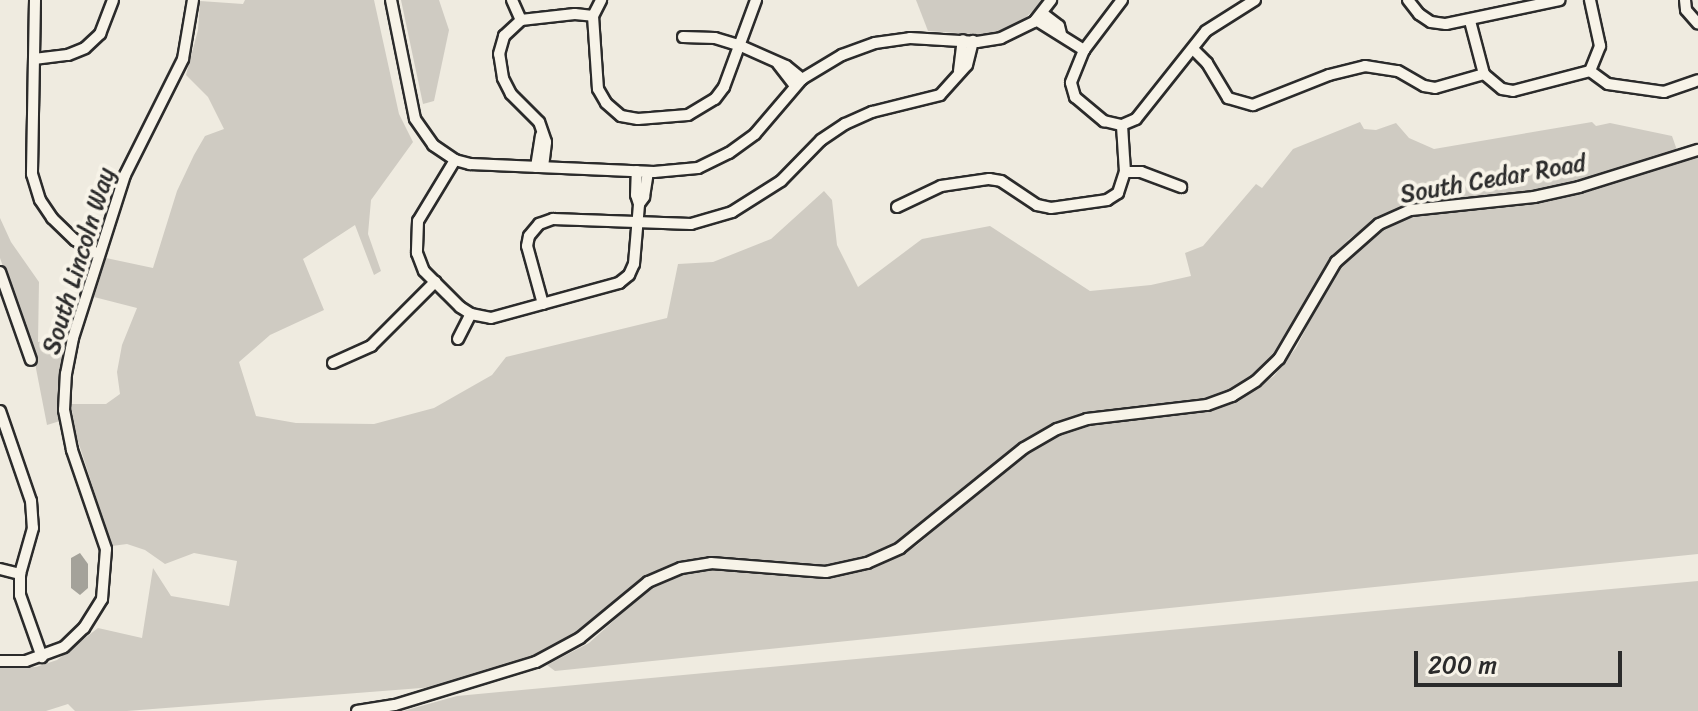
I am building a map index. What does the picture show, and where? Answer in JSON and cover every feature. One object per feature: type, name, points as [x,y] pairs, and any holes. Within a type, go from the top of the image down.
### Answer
[{"type":"street","points":[[35,0],[32,174],[40,200],[75,240],[99,255]]},
{"type":"street","points":[[34,59],[68,55],[85,48],[108,21],[113,0]]},
{"type":"street","name":"South Lincoln Way","points":[[42,657],[64,647],[84,628],[102,599],[106,549],[72,450],[64,410],[73,338],[139,142],[183,59],[193,0]]},
{"type":"street","points":[[391,0],[415,119],[433,145],[455,160],[643,172],[698,168],[729,153],[755,134],[799,83],[842,55],[875,43],[910,38],[968,41],[1001,38],[1039,16],[1051,0]]},
{"type":"street","points":[[512,0],[521,20]]},
{"type":"street","points":[[601,0],[593,16],[598,89],[606,103],[621,116],[638,119],[688,115],[702,108],[724,87],[756,0]]},
{"type":"street","points":[[1122,0],[1084,50],[1071,83],[1075,97],[1104,121],[1122,125],[1136,119],[1206,31],[1255,0]]},
{"type":"street","points":[[1408,0],[1419,14],[1431,22],[1470,21],[1560,0]]},
{"type":"street","points":[[1590,0],[1600,46],[1590,71]]},
{"type":"street","points":[[1685,0],[1686,10],[1698,24]]},
{"type":"street","points":[[539,167],[539,122],[511,94],[499,54],[504,36],[521,20],[575,14],[593,16]]},
{"type":"street","points":[[1039,16],[1059,26],[1061,34],[1084,50]]},
{"type":"street","points":[[1470,21],[1484,74],[1493,84],[1513,91],[1590,71]]},
{"type":"street","points":[[683,37],[715,38],[741,46],[778,64],[799,83]]},
{"type":"street","points":[[543,304],[523,235],[539,224],[553,219],[691,224],[732,212],[781,181],[821,140],[845,124],[872,112],[940,95],[959,71],[968,41]]},
{"type":"street","points":[[1193,49],[1207,63],[1228,98],[1253,105],[1329,75],[1365,66],[1398,71],[1424,86],[1435,88],[1484,74]]},
{"type":"street","points":[[1590,71],[1608,84],[1664,92],[1698,80]]},
{"type":"street","points":[[897,207],[941,186],[989,179],[1001,181],[1037,205],[1051,208],[1090,204],[1118,193],[1125,172],[1122,125]]},
{"type":"street","name":"South Cedar Road","points":[[357,711],[395,705],[536,662],[580,638],[648,582],[681,568],[711,563],[826,572],[867,563],[900,548],[1024,448],[1057,429],[1087,419],[1207,405],[1232,396],[1256,381],[1279,359],[1336,262],[1379,224],[1411,210],[1534,197],[1579,187],[1698,150]]},
{"type":"street","points":[[455,160],[418,221],[417,253],[424,271],[471,314],[491,318],[619,283],[634,264],[639,204],[636,195],[643,172]]},
{"type":"street","points":[[1125,172],[1141,172],[1181,187]]},
{"type":"street","points":[[0,272],[31,360]]},
{"type":"street","points":[[333,363],[367,350],[435,282]]},
{"type":"street","points":[[458,339],[471,314]]},
{"type":"street","points":[[0,411],[31,501],[33,528],[20,574],[20,595],[42,657],[0,661]]},
{"type":"street","points":[[0,569],[20,574]]},
{"type":"shaded area","points":[[245,0],[374,0],[399,114],[413,142],[371,200],[368,234],[381,271],[374,275],[355,225],[303,259],[324,310],[270,335],[239,362],[256,416],[296,423],[374,424],[434,408],[492,375],[506,357],[667,318],[678,264],[713,262],[771,239],[824,191],[832,200],[837,245],[858,287],[922,239],[990,226],[1090,291],[1151,285],[1191,276],[1185,253],[1203,246],[1256,184],[1262,188],[1293,149],[1360,122],[1364,129],[1376,130],[1396,123],[1409,138],[1434,149],[1592,122],[1596,126],[1610,123],[1672,136],[1678,153],[1535,192],[1411,205],[1377,219],[1349,239],[1326,266],[1276,358],[1253,379],[1207,401],[1098,412],[1065,421],[1001,458],[912,537],[878,555],[838,566],[680,565],[581,635],[525,663],[447,686],[127,711],[75,711],[68,704],[46,711],[0,711],[0,668],[36,667],[57,660],[98,628],[142,638],[153,568],[171,596],[229,606],[237,561],[194,553],[165,564],[145,550],[127,544],[112,546],[76,435],[71,404],[106,404],[120,394],[117,372],[122,345],[137,308],[94,297],[106,258],[153,268],[177,191],[194,155],[205,136],[224,129],[208,97],[186,75],[198,30],[200,1],[243,4]]},
{"type":"shaded area","points":[[401,0],[439,0],[449,30],[434,101],[423,104]]},
{"type":"shaded area","points":[[916,0],[1044,0],[1018,25],[987,35],[928,31]]},
{"type":"shaded area","points":[[1698,154],[1698,554],[555,671],[547,665],[589,643],[650,588],[680,574],[713,568],[826,578],[872,567],[916,546],[1015,461],[1051,437],[1089,424],[1201,412],[1241,398],[1274,376],[1296,348],[1330,282],[1350,256],[1372,235],[1410,216],[1531,203]]},
{"type":"shaded area","points":[[0,218],[11,242],[39,282],[38,342],[67,337],[60,373],[60,421],[47,425],[32,348],[0,258]]},
{"type":"shaded area","points":[[80,553],[88,564],[88,588],[80,595],[71,588],[71,558]]},
{"type":"shaded area","points":[[1698,581],[1698,711],[403,711],[457,696]]}]
